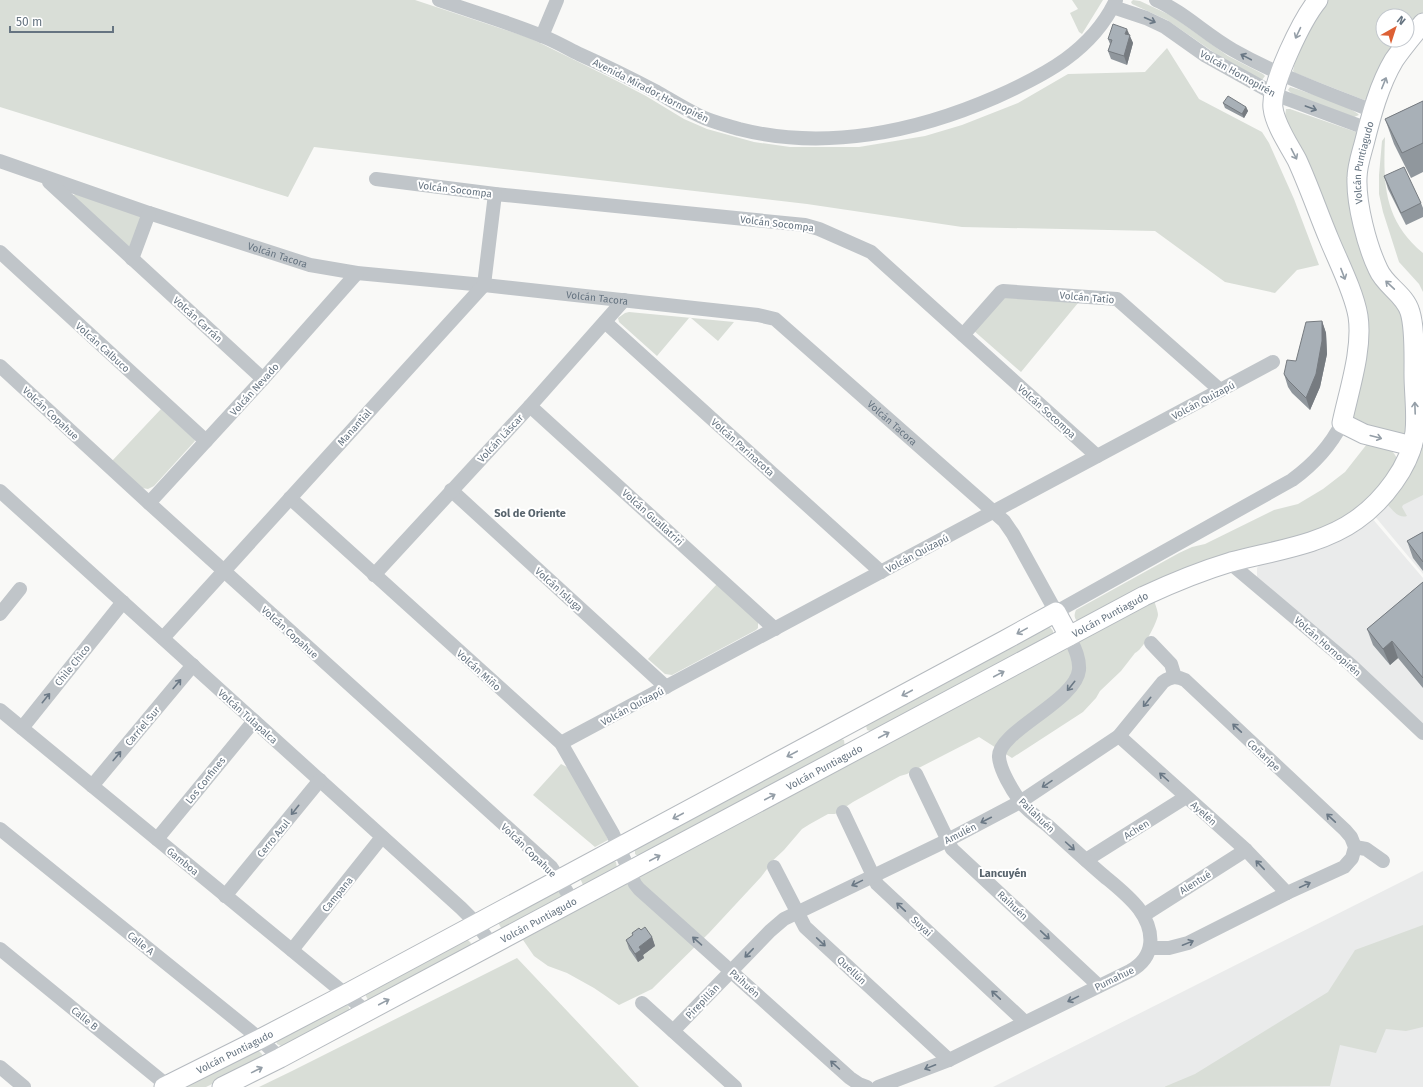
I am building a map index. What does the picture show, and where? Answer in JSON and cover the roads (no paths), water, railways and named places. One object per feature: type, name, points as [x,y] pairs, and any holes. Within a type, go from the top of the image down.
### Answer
[{"type":"main road","name":"Volcán Puntiagudo","points":[[1318,0],[1298,30],[1274,94],[1273,109],[1298,162],[1342,270],[1357,313],[1359,326],[1358,343],[1342,423]]},
{"type":"main road","name":"Volcán Puntiagudo","points":[[222,1087],[367,1012],[1159,589],[1230,563],[1326,537],[1354,522],[1377,503],[1388,490],[1402,468],[1412,446],[1415,432],[1414,352],[1411,314],[1404,300],[1383,278],[1378,269],[1363,224],[1357,192],[1357,172],[1373,111],[1385,79],[1394,61],[1423,23]]},
{"type":"main road","points":[[1342,423],[1364,434],[1412,446]]},
{"type":"main road","name":"Volcán Puntiagudo","points":[[167,1086],[346,994],[1056,612]]},
{"type":"main road","name":"Volcán Tacora","points":[[1056,612],[1069,636]]},
{"type":"main road","points":[[850,723],[862,747]]},
{"type":"street","name":"Avenida Mirador Hornopirén","points":[[439,0],[542,36],[612,69],[700,116],[724,125],[773,136],[819,139],[842,138],[880,133],[920,124],[969,108],[1020,86],[1052,69],[1076,52],[1091,36],[1115,3]]},
{"type":"street","points":[[542,36],[557,0]]},
{"type":"street","name":"Volcán Hornopirén","points":[[1156,0],[1179,12],[1232,50],[1281,74],[1373,111]]},
{"type":"street","name":"Volcán Hornopirén","points":[[1115,3],[1165,27],[1206,56],[1274,94],[1368,129]]},
{"type":"street","name":"Volcán Tacora","points":[[0,161],[44,178],[298,262],[325,268],[357,273],[484,285],[758,315],[776,319],[1004,521],[1013,534],[1056,612]]},
{"type":"street","name":"Volcán Carrán","points":[[44,178],[263,378]]},
{"type":"street","name":"Volcán Socompa","points":[[376,179],[495,194],[805,225],[819,229],[871,252],[1097,456]]},
{"type":"street","points":[[484,285],[495,194]]},
{"type":"street","points":[[132,259],[150,213]]},
{"type":"street","name":"Volcán Calbuco","points":[[0,252],[206,441]]},
{"type":"street","name":"Volcán Nevado","points":[[149,503],[357,273]]},
{"type":"street","name":"Manantial","points":[[162,638],[484,285]]},
{"type":"street","name":"Volcán Tatio","points":[[963,336],[1003,291],[1117,299],[1220,390]]},
{"type":"street","name":"Volcán Láscar","points":[[374,575],[530,406],[624,300]]},
{"type":"street","name":"Volcán Parinacota","points":[[605,322],[881,572]]},
{"type":"street","name":"Volcán Quizapú","points":[[561,744],[1273,362]]},
{"type":"street","name":"Volcán Copahue","points":[[0,366],[223,571],[550,867],[573,902]]},
{"type":"street","name":"Volcán Guallatriri","points":[[530,406],[775,629]]},
{"type":"street","name":"Volcán Puntiagudo","points":[[1056,612],[1292,480],[1308,468],[1322,454],[1342,423]]},
{"type":"street","name":"Volcán Isluga","points":[[451,490],[666,687]]},
{"type":"street","name":"Volcán Tulapalca","points":[[0,491],[476,923],[492,944]]},
{"type":"street","name":"Volcán Miño","points":[[290,498],[561,744],[619,847],[630,872]]},
{"type":"street","name":"Volcán Hornopirén","points":[[1230,563],[1351,664],[1423,733]]},
{"type":"street","points":[[0,614],[20,590]]},
{"type":"street","name":"Chile Chico","points":[[22,728],[123,602]]},
{"type":"street","name":"Pailahuén","points":[[1069,636],[1079,660],[1079,669],[1076,680],[1063,695],[1020,728],[1005,743],[1000,751],[999,759],[1002,769],[1020,802],[1135,904],[1144,915],[1150,932],[1150,948]]},
{"type":"street","points":[[1151,643],[1170,664],[1175,677]]},
{"type":"street","name":"Carriel Sur","points":[[92,786],[193,666]]},
{"type":"street","name":"Amulén","points":[[731,971],[770,931],[784,919],[948,840],[1020,802],[1119,736],[1163,682],[1168,678],[1175,677]]},
{"type":"street","name":"Coñaripe","points":[[1175,677],[1180,677],[1185,680],[1345,830],[1351,837],[1355,847]]},
{"type":"street","name":"Gamboa","points":[[0,710],[367,1012]]},
{"type":"street","name":"Los Confines","points":[[157,839],[254,721]]},
{"type":"street","name":"Ayelén","points":[[1119,736],[1246,850],[1287,893]]},
{"type":"street","name":"Raihuén","points":[[916,774],[952,848],[1099,986]]},
{"type":"street","name":"Cerro Azul","points":[[225,896],[320,780]]},
{"type":"street","name":"Achen","points":[[1086,860],[1186,797]]},
{"type":"street","name":"Suyai","points":[[843,812],[872,876],[878,884],[1025,1022]]},
{"type":"street","name":"Calle A","points":[[0,829],[260,1039],[280,1058]]},
{"type":"street","name":"Campana","points":[[292,950],[382,837]]},
{"type":"street","points":[[1150,948],[1170,948],[1188,943],[1287,893],[1344,867],[1352,858],[1355,847],[1366,849],[1383,861]]},
{"type":"street","name":"Alentué","points":[[1144,915],[1246,850]]},
{"type":"street","name":"Quellún","points":[[774,867],[806,927],[949,1060]]},
{"type":"street","name":"Paihuén","points":[[630,872],[635,884],[645,895],[850,1078],[867,1087]]},
{"type":"street","name":"Pumahue","points":[[878,1087],[949,1060],[1136,968],[1146,957],[1150,948]]},
{"type":"street","name":"Calle B","points":[[0,949],[167,1086]]},
{"type":"street","name":"Pirepillán","points":[[673,1031],[731,971]]},
{"type":"street","points":[[642,1003],[735,1087]]},
{"type":"street","points":[[0,1067],[24,1087]]},
{"type":"district","name":"Sol de Oriente","points":[[530,513]]},
{"type":"district","name":"Lancuyén","points":[[1003,873]]}]
